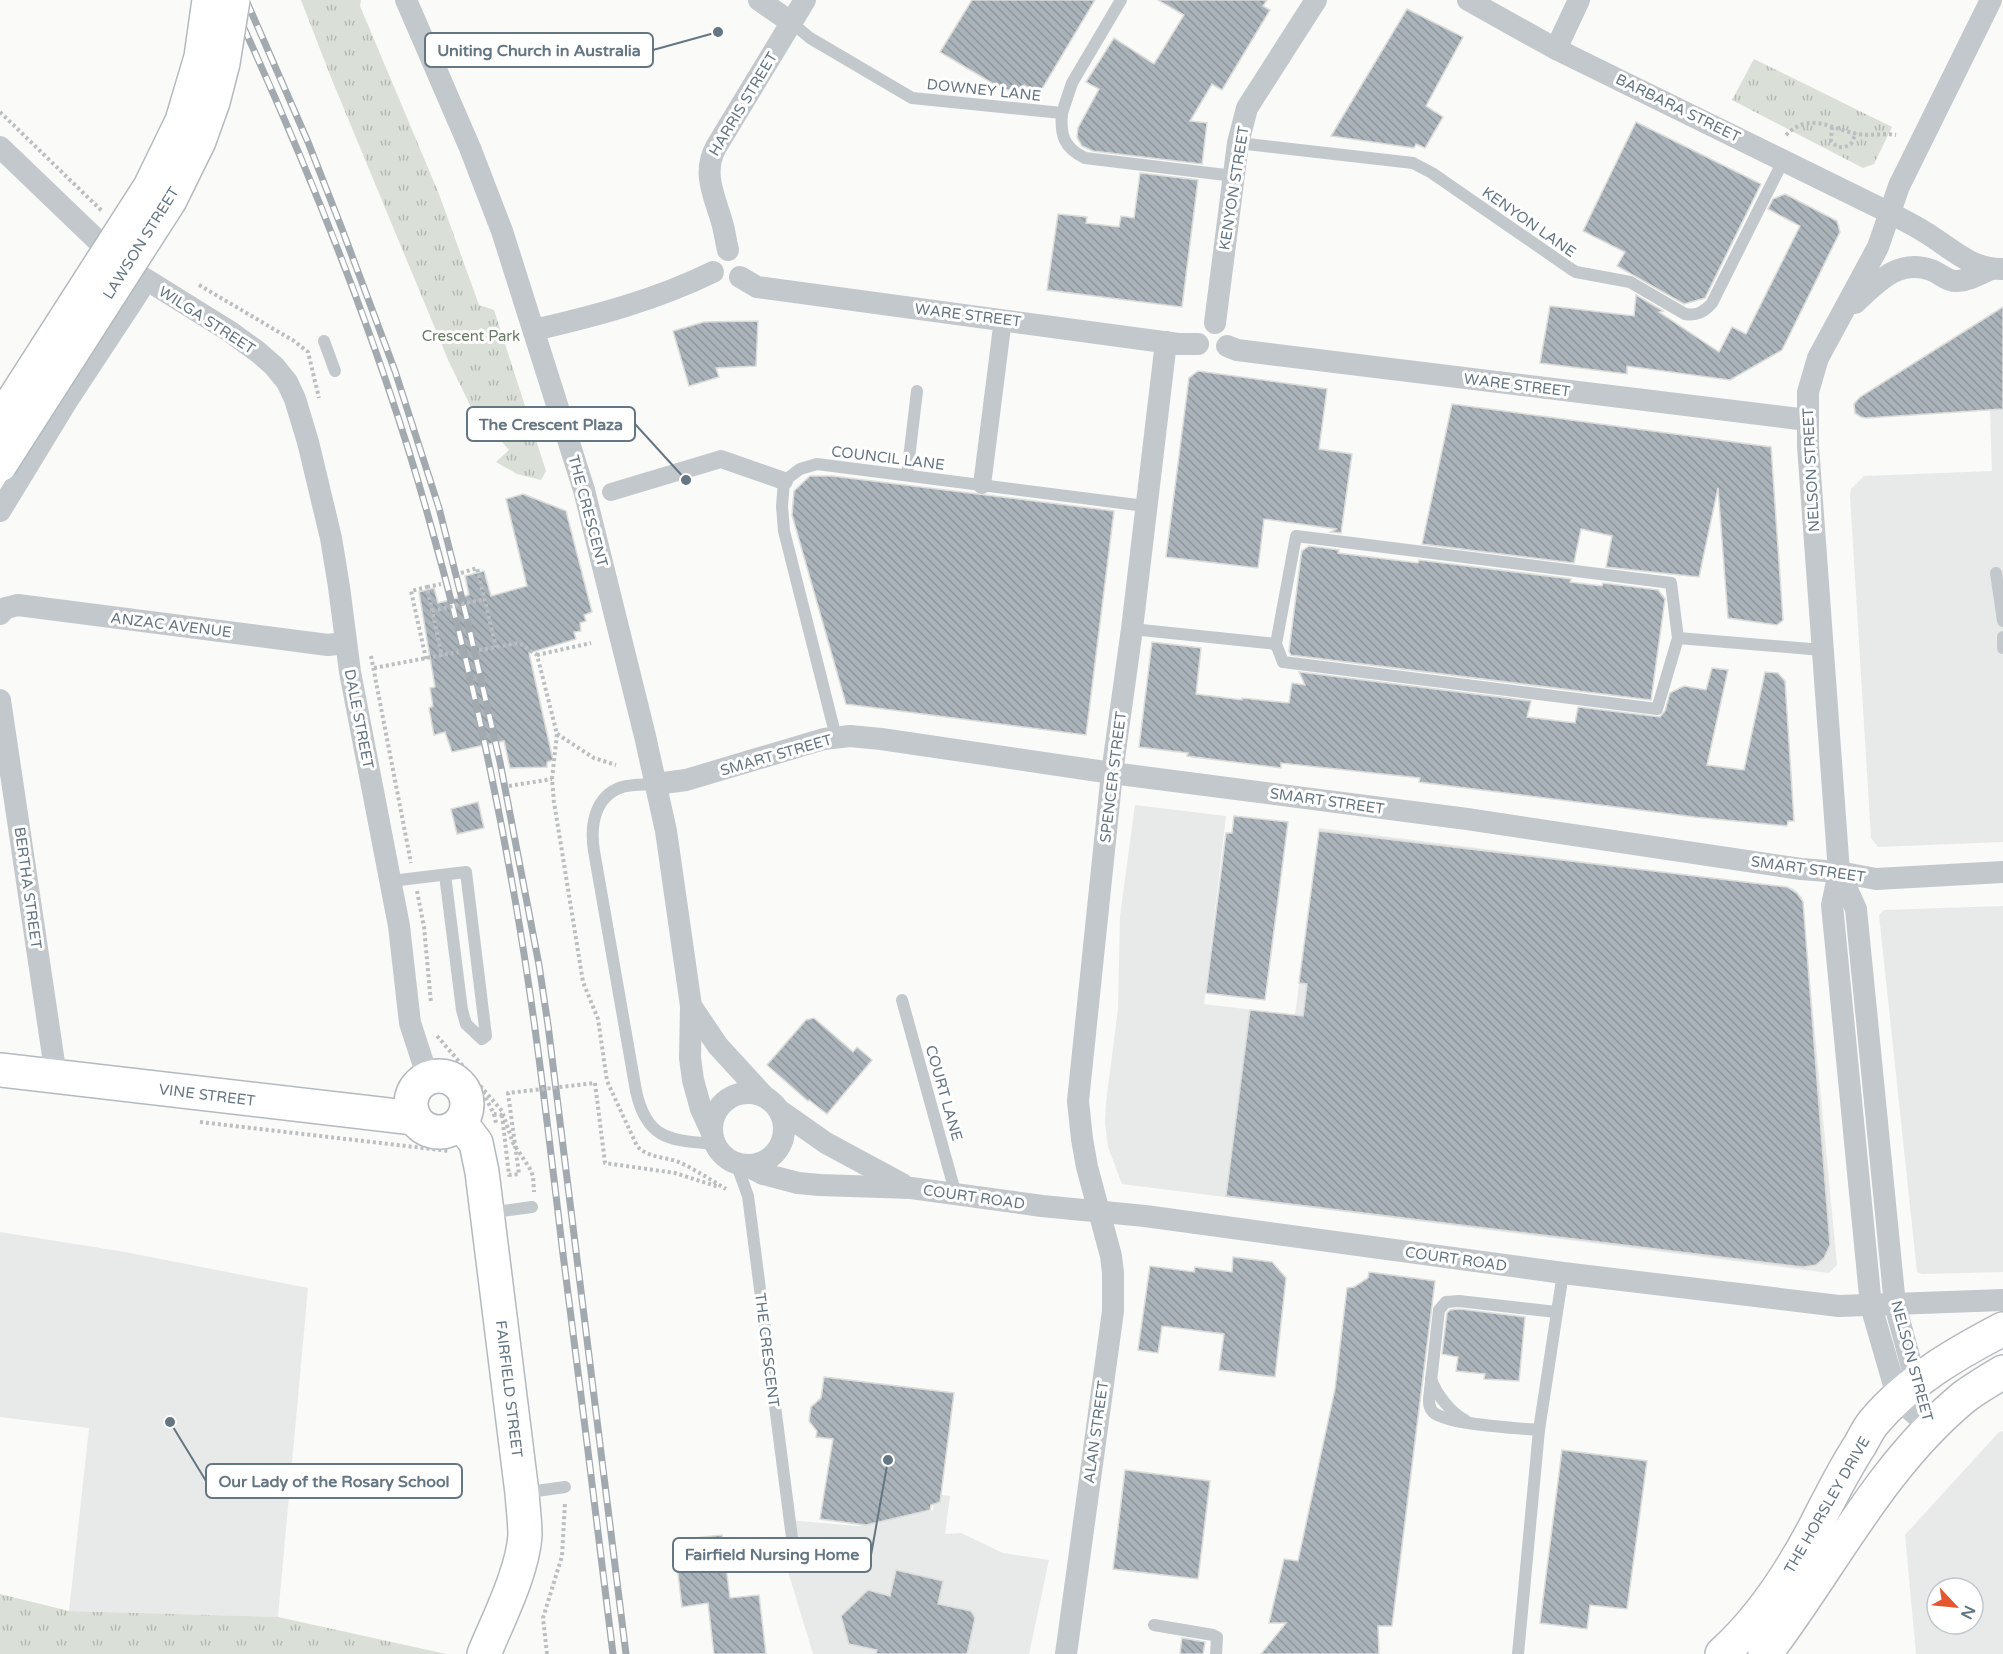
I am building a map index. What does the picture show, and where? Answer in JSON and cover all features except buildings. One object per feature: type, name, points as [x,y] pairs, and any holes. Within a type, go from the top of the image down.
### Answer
[{"type":"main road","name":"LAWSON STREET","points":[[0,421],[150,187],[182,121],[201,57],[209,0]]},
{"type":"main road","name":"LAWSON STREET","points":[[0,465],[170,200],[199,141],[213,102],[223,63],[233,0]]},
{"type":"main road","name":"VINE STREET","points":[[0,1070],[414,1118]]},
{"type":"main road","points":[[447,1077],[456,1081],[467,1096],[466,1115],[458,1137],[436,1133],[420,1126],[414,1118],[411,1111],[412,1095],[421,1082],[428,1078],[447,1077]]},
{"type":"main road","name":"FAIRFIELD STREET","points":[[458,1137],[476,1143],[482,1172],[522,1493],[525,1535],[522,1553],[509,1592],[484,1654]]},
{"type":"main road","name":"THE HORSLEY DRIVE","points":[[1722,1654],[1742,1637],[1768,1605],[1815,1527],[1841,1474],[1874,1422],[1907,1391],[1955,1355],[2003,1329]]},
{"type":"main road","name":"THE HORSLEY DRIVE","points":[[1765,1654],[1792,1618],[1851,1526],[1904,1457],[1965,1396],[2003,1372]]},
{"type":"street","name":"THE CRESCENT","points":[[406,0],[470,148],[498,221],[579,474],[666,831],[691,1006]]},
{"type":"street","points":[[759,0],[792,23]]},
{"type":"street","name":"HARRIS STREET","points":[[728,250],[724,227],[710,181],[709,162],[805,0]]},
{"type":"street","name":"KENYON STREET","points":[[1215,323],[1238,143],[1247,108],[1316,0]]},
{"type":"street","name":"BARBARA STREET","points":[[1468,0],[1556,48],[1890,213],[1923,231],[1965,260],[1997,269]]},
{"type":"street","points":[[1556,48],[1579,0]]},
{"type":"street","name":"NELSON STREET","points":[[1931,1428],[1907,1391],[1871,1306],[1832,905],[1839,872],[1807,420],[1808,392],[1818,358],[1878,247],[1899,186],[1991,0]]},
{"type":"street","points":[[0,147],[100,243]]},
{"type":"street","points":[[728,250],[735,252],[744,263],[740,277],[730,283],[720,280],[713,272],[712,266],[716,255],[728,250]]},
{"type":"street","points":[[1843,314],[1893,270],[1910,266],[1922,267],[1933,270],[1945,279],[1954,282],[1997,269]]},
{"type":"street","points":[[534,330],[562,324],[671,291],[713,272]]},
{"type":"street","name":"WARE STREET","points":[[740,277],[757,287],[1166,342],[1198,344]]},
{"type":"street","name":"WILGA STREET","points":[[143,278],[229,332],[274,366]]},
{"type":"street","name":"LAWSON STREET","points":[[0,511],[143,278]]},
{"type":"street","points":[[982,485],[1003,319]]},
{"type":"street","points":[[1215,323],[1226,330],[1227,346],[1220,353],[1213,355],[1204,352],[1198,344],[1197,337],[1202,328],[1208,324],[1215,323]]},
{"type":"street","name":"SPENCER STREET","points":[[1099,1211],[1089,1176],[1078,1101],[1112,773],[1132,629],[1166,342]]},
{"type":"street","name":"WARE STREET","points":[[1227,346],[1237,350],[1260,353],[1807,420]]},
{"type":"street","name":"DALE STREET","points":[[274,366],[287,382],[295,399],[308,442],[332,548],[345,643],[399,926],[410,1023],[428,1078]]},
{"type":"street","points":[[611,492],[721,459],[784,482]]},
{"type":"street","name":"ANZAC AVENUE","points":[[0,614],[6,608],[18,604],[328,645],[345,643]]},
{"type":"street","name":"BERTHA STREET","points":[[0,700],[56,1076]]},
{"type":"street","name":"SMART STREET","points":[[656,784],[686,780],[836,737],[881,739],[1112,773],[1467,819],[1876,879],[2003,872]]},
{"type":"street","name":"NELSON STREET","points":[[1839,872],[1856,909],[1895,1305],[1907,1391]]},
{"type":"street","points":[[691,1006],[690,1058],[693,1080],[700,1109],[714,1138],[721,1152],[741,1164],[757,1164],[776,1152],[782,1143],[784,1132],[771,1103],[752,1093],[741,1093],[731,1096],[716,1112],[712,1122],[714,1138]]},
{"type":"street","name":"COURT ROAD","points":[[691,1006],[718,1046],[771,1103],[826,1143],[874,1171],[911,1188]]},
{"type":"street","name":"COURT ROAD","points":[[741,1164],[763,1174],[798,1183],[911,1188],[1563,1273],[1839,1306],[2003,1300]]},
{"type":"street","name":"ALAN STREET","points":[[1066,1654],[1113,1311],[1113,1273],[1099,1211]]},
{"type":"lane","points":[[1121,0],[1072,83],[1062,113],[1060,128],[1070,149],[1085,158],[1234,176]]},
{"type":"lane","name":"DOWNEY LANE","points":[[792,23],[810,38],[912,98],[1062,113]]},
{"type":"lane","name":"KENYON LANE","points":[[1238,143],[1402,161],[1422,166],[1571,269],[1630,282],[1685,314],[1693,315],[1700,313],[1712,303],[1784,159]]},
{"type":"lane","points":[[324,341],[335,371]]},
{"type":"lane","points":[[907,476],[917,391]]},
{"type":"lane","name":"COUNCIL LANE","points":[[784,482],[800,469],[817,464],[1145,506]]},
{"type":"lane","points":[[784,482],[782,506],[784,531],[836,737]]},
{"type":"lane","points":[[1296,536],[1671,583],[1678,638],[1657,708],[1283,662],[1276,644],[1296,536]]},
{"type":"lane","points":[[1996,573],[2003,621]]},
{"type":"lane","points":[[1132,629],[1276,644]]},
{"type":"lane","points":[[2003,637],[2003,648]]},
{"type":"lane","points":[[1678,638],[1822,650]]},
{"type":"lane","points":[[656,784],[624,787],[605,797],[594,818],[592,832],[594,851],[634,1082],[642,1110],[650,1126],[666,1138],[676,1141],[714,1138]]},
{"type":"lane","points":[[391,881],[466,872],[486,1036],[482,1039],[466,1024],[462,1010],[445,875]]},
{"type":"lane","name":"COURT LANE","points":[[902,1000],[956,1195]]},
{"type":"lane","name":"THE CRESCENT","points":[[741,1164],[748,1196],[792,1538]]},
{"type":"lane","points":[[486,1213],[532,1207]]},
{"type":"lane","points":[[1518,1654],[1539,1430],[1563,1273]]},
{"type":"lane","points":[[1539,1430],[1448,1420],[1433,1412],[1429,1399],[1439,1310],[1446,1302],[1459,1301],[1556,1312]]},
{"type":"lane","points":[[522,1493],[565,1487]]},
{"type":"lane","points":[[1154,1625],[1213,1635],[1218,1642],[1216,1654]]},
{"type":"path","points":[[1786,135],[1794,127],[1815,122],[1873,136],[1896,135]]},
{"type":"path","points":[[1832,127],[1832,141],[1838,147],[1843,148],[1851,144],[1856,133]]},
{"type":"path","points":[[461,573],[477,568],[496,647]]},
{"type":"path","points":[[426,658],[411,591],[441,584]]},
{"type":"path","points":[[427,587],[442,656]]},
{"type":"path","points":[[432,611],[485,599]]},
{"type":"path","points":[[479,650],[519,643],[537,654],[591,643]]},
{"type":"path","points":[[374,668],[458,652]]},
{"type":"path","points":[[537,654],[557,734],[552,778],[554,802],[583,982],[598,1019],[608,1081],[637,1146],[641,1150],[678,1162],[726,1189]]},
{"type":"path","points":[[557,734],[594,758],[616,765]]},
{"type":"path","points":[[509,786],[552,778]]},
{"type":"path","points":[[477,1081],[494,1114],[502,1115],[509,1175],[519,1174],[508,1093],[595,1083],[605,1163],[675,1173],[734,1192]]},
{"type":"path","points":[[195,1121],[458,1137]]},
{"type":"path","points":[[547,1654],[543,1618],[562,1556],[565,1487]]},
{"type":"shaded area","points":[[2003,409],[2003,842],[1878,847],[1871,838],[1851,489],[1864,476],[1992,471],[1990,410]]},
{"type":"shaded area","points":[[1135,805],[1226,816],[1204,1004],[1295,1015],[1319,828],[1793,888],[1802,897],[1837,1265],[1829,1273],[1122,1184],[1108,1147],[1105,1123],[1118,1009],[1120,916]]},
{"type":"shaded area","points":[[2003,906],[2003,1272],[1922,1274],[1917,1272],[1879,915],[1884,910]]},
{"type":"shaded area","points":[[0,1232],[125,1252],[308,1288],[278,1617],[69,1611],[89,1428],[0,1417]]},
{"type":"shaded area","points":[[2003,1431],[2003,1654],[1916,1654],[1905,1535],[1999,1432]]},
{"type":"shaded area","points":[[935,1494],[950,1496],[945,1534],[961,1533],[1003,1553],[1049,1560],[1029,1654],[813,1654],[787,1568],[787,1520],[858,1526],[933,1510]]},
{"type":"green space","name":"Crescent Park","points":[[301,0],[361,0],[360,6],[439,194],[479,305],[494,310],[546,471],[541,480],[517,474],[496,462],[509,450],[470,405],[449,362]]},
{"type":"green space","points":[[1754,59],[1892,127],[1874,164],[1863,168],[1732,100]]},
{"type":"green space","points":[[0,1594],[69,1611],[278,1617],[446,1654],[0,1654]]},
{"type":"railway","points":[[231,0],[314,189],[386,381],[441,561],[477,707],[507,856],[530,992],[613,1654]]},
{"type":"railway","points":[[246,0],[308,142],[395,371],[439,508],[500,762],[539,965],[548,1025],[626,1654]]},
{"type":"place","name":"Uniting Church in Australia","points":[[718,32]]},
{"type":"place","name":"The Crescent Plaza","points":[[686,480]]},
{"type":"place","name":"Our Lady of the Rosary School","points":[[170,1422]]},
{"type":"place","name":"Fairfield Nursing Home","points":[[888,1460]]}]
